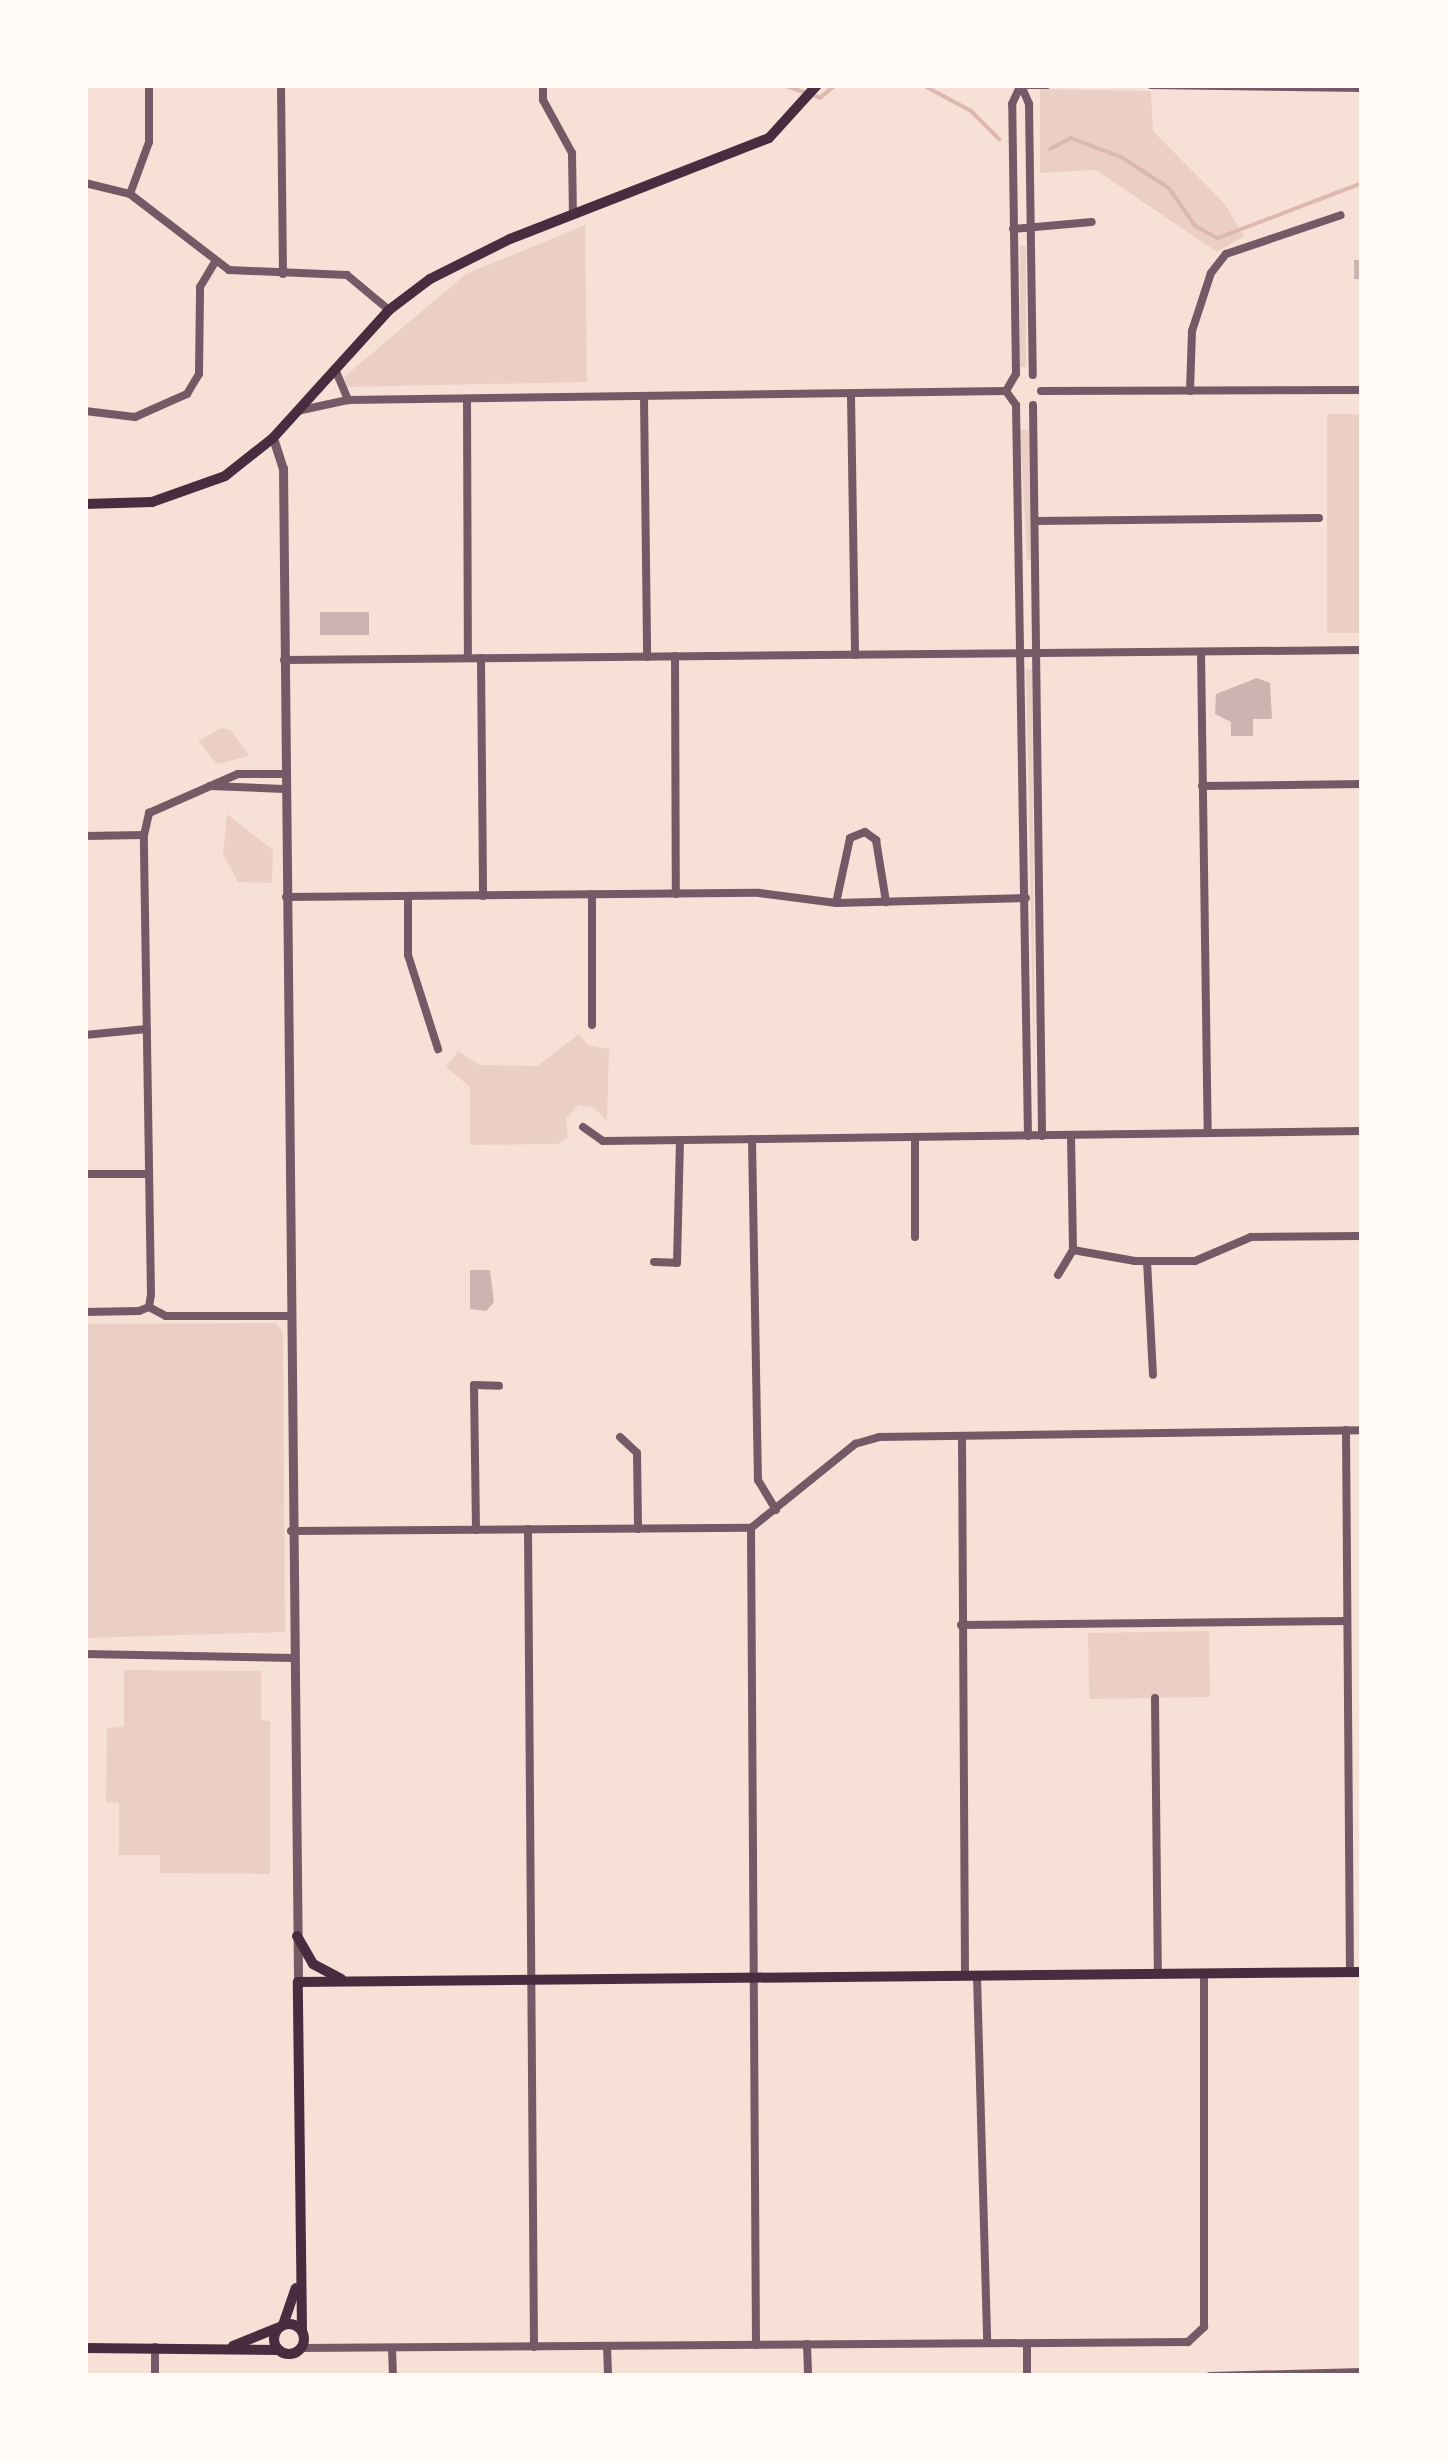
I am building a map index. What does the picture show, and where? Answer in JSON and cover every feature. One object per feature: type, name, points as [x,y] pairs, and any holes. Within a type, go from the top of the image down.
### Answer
[{"type":"main road","points":[[85,504],[152,502],[191,492],[225,476],[273,438],[334,364],[389,310],[452,266],[573,214],[743,151],[799,112],[815,88]]},
{"type":"main road","points":[[297,1936],[313,1964],[346,1982]]},
{"type":"main road","points":[[85,2348],[301,2348],[298,1982],[1356,1972]]},
{"type":"main road","points":[[279,2350],[274,2338],[298,2282]]},
{"type":"main road","points":[[227,2348],[281,2326],[302,2330]]},
{"type":"street","points":[[130,194],[149,142],[149,85]]},
{"type":"street","points":[[280,85],[283,274]]},
{"type":"street","points":[[543,85],[543,100],[572,153],[573,214]]},
{"type":"street","points":[[1021,85],[1047,85]]},
{"type":"street","points":[[1021,85],[1029,98],[1034,375],[1041,392]]},
{"type":"street","points":[[1006,391],[1016,374],[1012,104],[1021,85]]},
{"type":"street","points":[[1151,85],[1362,88]]},
{"type":"street","points":[[85,183],[130,194],[215,262],[241,272],[347,275],[389,310]]},
{"type":"street","points":[[1190,391],[1192,331],[1211,273],[1226,254],[1341,215]]},
{"type":"street","points":[[1014,230],[1092,222]]},
{"type":"street","points":[[85,411],[135,417],[187,394],[199,374],[200,287],[215,262]]},
{"type":"street","points":[[334,364],[335,382],[348,400]]},
{"type":"street","points":[[1016,374],[1034,375]]},
{"type":"street","points":[[1041,392],[1362,390]]},
{"type":"street","points":[[296,411],[348,400],[1006,391]]},
{"type":"street","points":[[1006,391],[1016,405],[1028,1136]]},
{"type":"street","points":[[1041,392],[1032,404],[1042,1136]]},
{"type":"street","points":[[852,396],[855,655]]},
{"type":"street","points":[[644,398],[647,656]]},
{"type":"street","points":[[467,400],[468,658]]},
{"type":"street","points":[[1016,405],[1032,404]]},
{"type":"street","points":[[273,438],[284,468],[292,1658],[298,1982]]},
{"type":"street","points":[[1036,521],[1319,518]]},
{"type":"street","points":[[1020,566],[1036,565]]},
{"type":"street","points":[[284,660],[1362,650]]},
{"type":"street","points":[[1200,652],[1208,1133]]},
{"type":"street","points":[[675,656],[676,894]]},
{"type":"street","points":[[481,658],[483,896]]},
{"type":"street","points":[[149,1307],[144,835],[149,813],[238,774],[284,774]]},
{"type":"street","points":[[1202,786],[1362,784]]},
{"type":"street","points":[[206,785],[284,789]]},
{"type":"street","points":[[836,903],[850,838],[865,832],[876,840],[886,902]]},
{"type":"street","points":[[85,836],[144,835]]},
{"type":"street","points":[[286,898],[759,893],[836,903],[1026,898]]},
{"type":"street","points":[[592,894],[592,1026]]},
{"type":"street","points":[[408,896],[408,955],[438,1049]]},
{"type":"street","points":[[85,1034],[146,1029]]},
{"type":"street","points":[[582,1127],[603,1141],[1362,1132]]},
{"type":"street","points":[[1058,1274],[1073,1250],[1072,1136]]},
{"type":"street","points":[[914,1236],[915,1138]]},
{"type":"street","points":[[654,1262],[676,1263],[680,1140]]},
{"type":"street","points":[[752,1140],[758,1480],[776,1510]]},
{"type":"street","points":[[85,1174],[149,1174]]},
{"type":"street","points":[[1073,1250],[1148,1261],[1195,1261],[1251,1237],[1362,1236]]},
{"type":"street","points":[[1148,1261],[1153,1375]]},
{"type":"street","points":[[85,1312],[149,1307],[166,1316],[289,1316]]},
{"type":"street","points":[[476,1530],[474,1386],[500,1386]]},
{"type":"street","points":[[1346,1430],[1348,1761],[1356,1972]]},
{"type":"street","points":[[291,1530],[751,1528],[866,1439],[1362,1430]]},
{"type":"street","points":[[962,1436],[964,1976]]},
{"type":"street","points":[[620,1437],[637,1453],[638,1529]]},
{"type":"street","points":[[751,1528],[756,2344]]},
{"type":"street","points":[[528,1529],[534,2347]]},
{"type":"street","points":[[962,1625],[1347,1621]]},
{"type":"street","points":[[85,1654],[292,1658]]},
{"type":"street","points":[[1155,1698],[1158,1974]]},
{"type":"street","points":[[1348,1761],[1362,1761]]},
{"type":"street","points":[[301,2348],[1188,2342],[1199,2336],[1204,2327],[1204,1974]]},
{"type":"street","points":[[978,1976],[986,2343]]},
{"type":"street","points":[[1027,2342],[1027,2376]]},
{"type":"street","points":[[808,2344],[808,2376]]},
{"type":"street","points":[[607,2346],[608,2376]]},
{"type":"street","points":[[155,2347],[155,2376]]},
{"type":"street","points":[[392,2348],[393,2376]]},
{"type":"street","points":[[1210,2376],[1362,2372]]},
{"type":"shaded area","points":[[1040,89],[1151,91],[1153,131],[1224,203],[1244,236],[1217,252],[1096,170],[1040,173]]},
{"type":"shaded area","points":[[585,225],[587,382],[347,387],[344,377],[466,274]]},
{"type":"shaded area","points":[[1020,246],[1026,246],[1026,367],[1020,367]]},
{"type":"shaded area","points":[[1327,414],[1362,414],[1362,633],[1327,633]]},
{"type":"shaded area","points":[[1020,430],[1029,430],[1031,560],[1027,560]]},
{"type":"shaded area","points":[[1026,669],[1032,670],[1035,1116]]},
{"type":"shaded area","points":[[221,728],[231,730],[249,756],[217,764],[198,741]]},
{"type":"shaded area","points":[[227,814],[273,850],[272,883],[238,882],[223,854]]},
{"type":"shaded area","points":[[579,1034],[588,1045],[609,1049],[607,1122],[595,1108],[579,1105],[566,1118],[568,1138],[558,1144],[470,1145],[470,1087],[446,1067],[458,1051],[480,1065],[537,1066]]},
{"type":"shaded area","points":[[276,1323],[283,1332],[285,1632],[85,1638],[85,1324]]},
{"type":"shaded area","points":[[1209,1631],[1210,1697],[1089,1699],[1088,1633]]},
{"type":"shaded area","points":[[124,1670],[261,1671],[261,1720],[270,1721],[270,1874],[160,1873],[160,1855],[119,1855],[119,1803],[106,1802],[107,1728],[124,1727]]},
{"type":"building","points":[[1354,260],[1361,260],[1361,279],[1354,279]]},
{"type":"building","points":[[320,612],[369,612],[369,635],[320,635]]},
{"type":"building","points":[[1257,678],[1270,683],[1272,719],[1253,719],[1253,736],[1231,736],[1231,722],[1215,714],[1216,694]]},
{"type":"building","points":[[470,1270],[490,1270],[494,1302],[486,1311],[470,1309]]},
{"type":"waterway","points":[[783,85],[820,98],[835,85]]},
{"type":"waterway","points":[[923,85],[971,111],[999,139]]},
{"type":"waterway","points":[[1050,149],[1071,138],[1121,157],[1169,188],[1195,226],[1218,238],[1362,183]]}]
